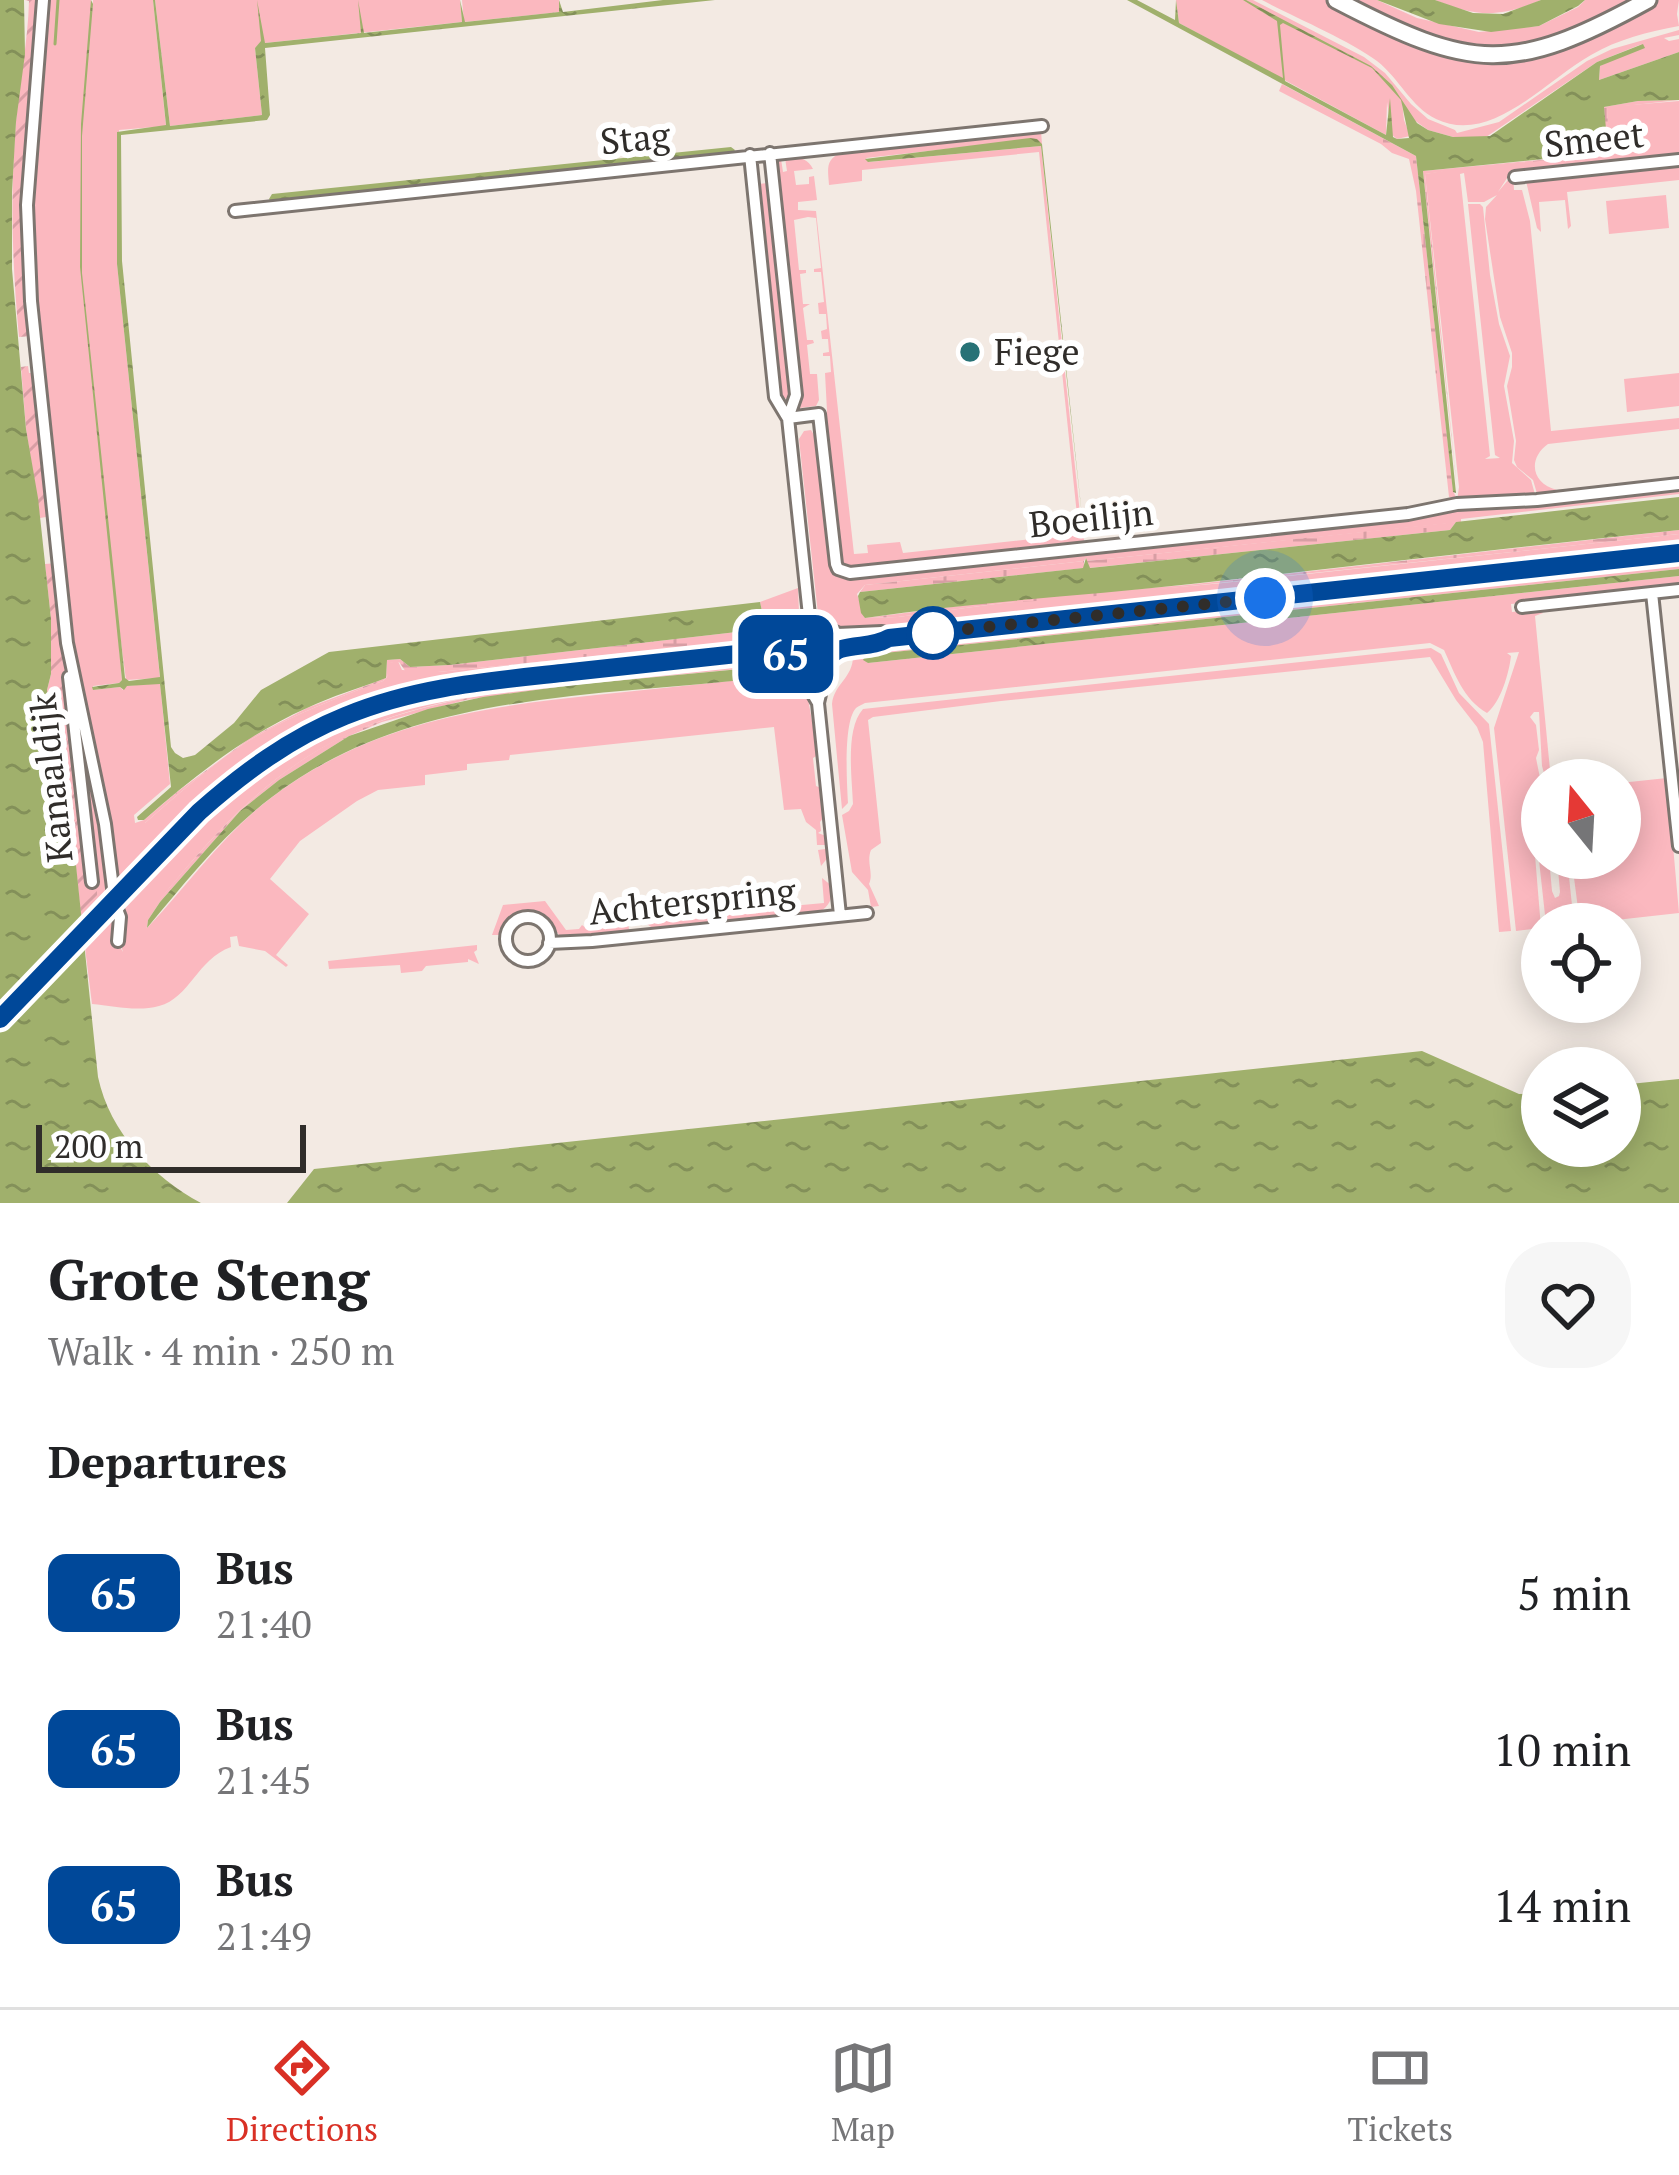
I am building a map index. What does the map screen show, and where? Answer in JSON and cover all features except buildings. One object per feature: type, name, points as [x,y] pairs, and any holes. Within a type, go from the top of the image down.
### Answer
[{"type":"main road","points":[[0,1018],[232,783],[287,745],[344,716],[414,694],[737,654],[746,649],[808,656],[889,638],[1679,553]]},
{"type":"main road","points":[[808,656],[800,628],[810,625],[838,637],[882,634],[889,638]]},
{"type":"main road","points":[[808,656],[832,643],[829,634]]},
{"type":"street","name":"Kanaaldijk","points":[[43,0],[28,184],[39,386],[67,644],[105,824],[120,917],[118,941]]},
{"type":"street","points":[[1336,0],[1430,45],[1498,56],[1558,45],[1648,0]]},
{"type":"street","name":"Stag","points":[[235,211],[1042,126]]},
{"type":"street","points":[[770,153],[796,395],[788,418],[810,625]]},
{"type":"street","points":[[750,155],[775,397],[788,418]]},
{"type":"street","name":"Smeet","points":[[1515,177],[1679,160]]},
{"type":"street","name":"Boeilijn","points":[[788,418],[819,414],[836,564],[850,573],[1408,514],[1457,504],[1679,484]]},
{"type":"street","points":[[1522,607],[1679,590]]},
{"type":"street","points":[[1652,593],[1679,847]]},
{"type":"street","points":[[808,656],[811,692],[818,703],[840,915]]},
{"type":"street","name":"Kanaaldijk","points":[[72,669],[70,693],[92,882]]},
{"type":"street","name":"Achterspring","points":[[549,943],[867,913]]},
{"type":"street","points":[[534,917],[547,928],[549,943],[538,958],[522,960],[508,949],[507,932],[517,919],[534,917]]},
{"type":"green space","points":[[25,0],[39,0],[30,97],[24,272],[33,336],[19,337],[12,203],[29,1]]},
{"type":"green space","points":[[45,0],[91,0],[92,14],[93,0],[153,0],[166,126],[119,130],[117,264],[160,678],[126,680],[114,588],[122,680],[93,686],[93,690],[123,690],[160,683],[170,784],[134,815],[135,823],[145,823],[256,737],[383,681],[389,663],[398,661],[402,670],[438,672],[733,642],[765,625],[760,602],[798,588],[799,612],[789,634],[699,652],[559,668],[517,668],[317,722],[116,889],[69,643],[34,298],[29,197]]},
{"type":"green space","points":[[155,0],[460,0],[462,22],[262,41],[255,48],[262,115],[170,126]]},
{"type":"green space","points":[[462,0],[559,0],[560,12],[464,22]]},
{"type":"green space","points":[[1176,0],[1253,0],[1364,57],[1428,119],[1457,133],[1499,122],[1612,49],[1679,30],[1679,35],[1664,38],[1679,39],[1679,52],[1599,80],[1600,66],[1642,44],[1597,62],[1483,139],[1428,130],[1402,102],[1410,136],[1397,139],[1392,135],[1387,102],[1386,135],[1179,23]]},
{"type":"green space","points":[[1262,0],[1327,0],[1394,34],[1466,58],[1599,31],[1657,0],[1679,0],[1679,26],[1612,45],[1497,117],[1457,125],[1427,114],[1365,53]]},
{"type":"green space","points":[[1345,0],[1377,0],[1417,18],[1479,32],[1539,26],[1585,0],[1639,0],[1589,27],[1515,49],[1452,46]]},
{"type":"green space","points":[[1435,0],[1541,0],[1488,13]]},
{"type":"green space","points":[[1282,84],[1416,156],[1457,499],[1449,497],[1409,159],[1279,91]]},
{"type":"green space","points":[[1679,100],[1607,108],[1606,154],[1425,174],[1457,489],[1423,171],[1602,154],[1606,152],[1604,107]]},
{"type":"green space","points":[[1679,101],[1679,157],[1511,172],[1498,192],[1513,174],[1514,190],[1522,190],[1530,221],[1551,431],[1679,418],[1679,429],[1548,444],[1537,457],[1538,477],[1557,490],[1679,477],[1679,482],[1538,497],[1533,480],[1517,467],[1516,441],[1507,386],[1512,353],[1500,317],[1485,219],[1486,207],[1497,195],[1484,202],[1468,202],[1464,173],[1460,174],[1490,456],[1485,459],[1500,458],[1495,455],[1468,204],[1483,207],[1490,275],[1499,324],[1510,356],[1504,386],[1514,441],[1512,463],[1531,480],[1536,498],[1457,501],[1425,174],[1600,155],[1608,151],[1607,107]]},
{"type":"green space","points":[[1041,131],[1042,144],[1017,141],[866,158],[869,162],[1041,146],[1085,543],[848,567],[840,560],[824,417],[825,373],[831,372],[830,356],[823,356],[829,352],[828,339],[822,339],[821,331],[827,329],[826,314],[819,314],[818,303],[824,302],[821,272],[814,272],[821,268],[816,218],[794,220],[799,270],[806,270],[800,274],[803,304],[810,304],[803,308],[807,340],[814,343],[807,345],[810,374],[817,374],[819,400],[816,406],[800,408],[773,160],[781,159],[783,172],[787,171],[785,158],[801,159],[813,169],[794,171],[796,185],[809,184],[809,177],[814,176],[817,200],[798,202],[798,210],[816,211],[854,554],[868,553],[867,545],[900,542],[903,553],[1079,534],[1039,152],[862,170],[862,181],[829,185],[830,162],[841,153]]},
{"type":"green space","points":[[1679,165],[1679,180],[1567,192],[1568,229],[1565,200],[1539,202],[1541,232],[1537,228],[1526,181]]},
{"type":"green space","points":[[770,183],[788,399],[778,397],[755,184]]},
{"type":"green space","points":[[1666,195],[1669,228],[1609,234],[1606,201]]},
{"type":"green space","points":[[28,366],[29,373],[34,373],[41,461],[45,461],[41,465],[52,516],[40,518],[21,367]]},
{"type":"green space","points":[[1679,373],[1679,406],[1627,412],[1624,379]]},
{"type":"green space","points":[[811,430],[817,440],[831,568],[847,579],[1679,488],[1679,494],[1461,522],[1086,558],[865,585],[857,594],[865,618],[1679,534],[1679,548],[990,622],[957,618],[844,629],[844,634],[818,614],[799,439]]},
{"type":"green space","points":[[1456,522],[1450,530],[1089,568],[1087,561]]},
{"type":"green space","points":[[1679,530],[1679,534],[1596,543],[865,618],[1015,599],[1186,585]]},
{"type":"green space","points":[[1679,558],[1679,569],[863,658],[868,663],[1679,576],[1679,586],[1511,604],[1512,612],[1539,609],[1543,613],[1535,616],[1549,759],[1542,759],[1539,712],[1534,712],[1530,717],[1536,725],[1539,750],[1536,759],[1521,759],[1521,879],[1537,879],[1539,903],[1521,903],[1521,930],[1516,931],[1494,728],[1519,652],[1507,653],[1511,656],[1506,679],[1487,713],[1466,693],[1444,650],[1430,643],[865,703],[856,708],[849,726],[848,803],[842,809],[832,704],[853,654],[920,643],[983,640],[1020,629]]},
{"type":"green space","points":[[1084,561],[1084,568],[860,592],[865,585]]},
{"type":"green space","points":[[57,563],[68,691],[97,882],[97,910],[82,926],[64,753],[47,690],[51,619],[45,564]]},
{"type":"green space","points":[[754,630],[733,642],[438,672],[406,672],[399,662],[390,663],[386,678],[387,660],[400,659],[410,667],[449,665]]},
{"type":"green space","points":[[1431,648],[1441,654],[1459,693],[1489,724],[1511,931],[1499,932],[1483,742],[1430,657],[873,717],[868,720],[881,843],[871,850],[869,884],[879,906],[871,907],[868,890],[852,872],[842,815],[853,804],[852,741],[863,709]]},
{"type":"green space","points":[[787,660],[804,676],[824,817],[818,833],[826,836],[829,856],[821,866],[818,850],[825,845],[817,845],[816,830],[801,809],[784,810],[774,727],[510,755],[509,760],[467,764],[467,770],[425,775],[425,785],[378,790],[300,841],[270,879],[309,914],[276,955],[286,967],[265,951],[239,946],[237,936],[230,937],[231,947],[210,960],[170,1002],[143,1008],[92,1004],[84,940],[114,909],[117,942],[123,952],[124,912],[118,906],[222,799],[306,741],[404,701],[635,670],[694,668],[717,661]],"holes":[[[769,663],[775,669],[770,677],[506,706],[379,738],[300,778],[262,805],[147,928],[144,920],[187,866],[259,793],[315,752],[377,722],[511,690]]]},
{"type":"green space","points":[[769,663],[775,669],[770,677],[761,678],[769,675],[769,666],[572,685],[466,700],[382,722],[349,736],[240,811],[160,902],[147,928],[144,924],[166,892],[235,815],[287,771],[346,735],[410,711],[477,696],[546,686]]},
{"type":"green space","points":[[386,678],[256,737],[145,823],[135,823],[250,738],[307,708]]},
{"type":"green space","points":[[78,702],[112,895],[97,910],[96,869]]},
{"type":"green space","points":[[1667,778],[1679,913],[1641,917],[1641,903],[1577,903],[1574,879],[1641,879],[1641,781]]},
{"type":"green space","points":[[822,878],[832,891],[828,905],[819,912],[654,929],[644,922],[647,917],[659,920],[678,914],[758,909],[777,887],[780,907],[824,903]]},
{"type":"green space","points":[[1541,879],[1551,879],[1555,898],[1560,892],[1559,879],[1569,879],[1572,903],[1544,903]]},
{"type":"green space","points":[[545,901],[566,930],[621,920],[629,929],[627,933],[562,938],[542,916],[528,912],[515,917],[499,935],[492,935],[503,905]]},
{"type":"green space","points":[[477,945],[474,952],[479,964],[468,959],[401,973],[400,965],[329,969],[328,961]]},
{"type":"water","points":[[0,0],[24,0],[12,269],[26,429],[51,619],[48,701],[65,759],[98,1077],[112,1117],[136,1151],[166,1180],[201,1203],[0,1203]]},
{"type":"water","points":[[91,0],[82,136],[82,273],[125,678],[129,681],[160,677],[117,264],[117,132],[166,125],[153,0],[170,126],[262,115],[255,48],[261,41],[257,0],[265,43],[361,33],[358,0],[364,33],[462,22],[460,0],[465,22],[559,12],[559,0],[563,12],[663,0],[715,0],[265,48],[267,120],[121,135],[122,261],[175,753],[183,758],[195,755],[234,723],[261,690],[329,652],[760,602],[765,625],[449,665],[410,667],[400,659],[387,660],[386,678],[263,731],[138,820],[171,787],[160,684],[124,690],[92,687],[122,680],[80,267],[81,124]]},
{"type":"water","points":[[1127,0],[1137,0],[1175,20],[1176,0],[1179,23],[1283,78],[1277,21],[1246,0],[1371,66],[1392,85],[1417,123],[1453,137],[1490,136],[1597,62],[1643,44],[1645,48],[1600,66],[1599,80],[1679,52],[1679,100],[1604,107],[1604,153],[1423,171],[1456,493],[1453,492],[1416,156]],"holes":[[[1280,25],[1372,68],[1401,100],[1409,138],[1393,137],[1390,98],[1386,135],[1285,81]]]},
{"type":"water","points":[[1377,0],[1435,0],[1473,13],[1503,14],[1541,0],[1585,0],[1539,26],[1491,32],[1439,24]]},
{"type":"water","points":[[1030,138],[1042,144],[1084,534],[1041,146],[865,159]]},
{"type":"water","points":[[731,147],[733,153],[273,204],[269,199],[272,194]]},
{"type":"water","points":[[1679,497],[1679,530],[865,618],[858,596],[860,592],[1083,568],[1086,558],[1090,568],[1450,530],[1456,522]]},
{"type":"water","points":[[1679,569],[1679,576],[863,660],[875,654]]},
{"type":"water","points":[[771,666],[770,675],[761,678],[507,705],[384,736],[326,762],[254,811],[147,928],[160,902],[240,811],[349,736],[428,709],[483,697]]},
{"type":"water","points":[[1422,1051],[1521,1094],[1521,1167],[1641,1167],[1641,1083],[1679,1079],[1679,1203],[287,1203],[314,1169]]},
{"type":"waterway","points":[[55,44],[58,0]]},
{"type":"bus line","name":"65","points":[[0,1019],[232,783],[322,726],[414,694],[478,682],[737,654],[792,653],[802,664],[815,666],[838,650],[889,638],[1679,553]]},
{"type":"place","name":"Fiege","points":[[970,352]]},
{"type":"route","points":[[933,633],[929,633],[1265,598]]}]
